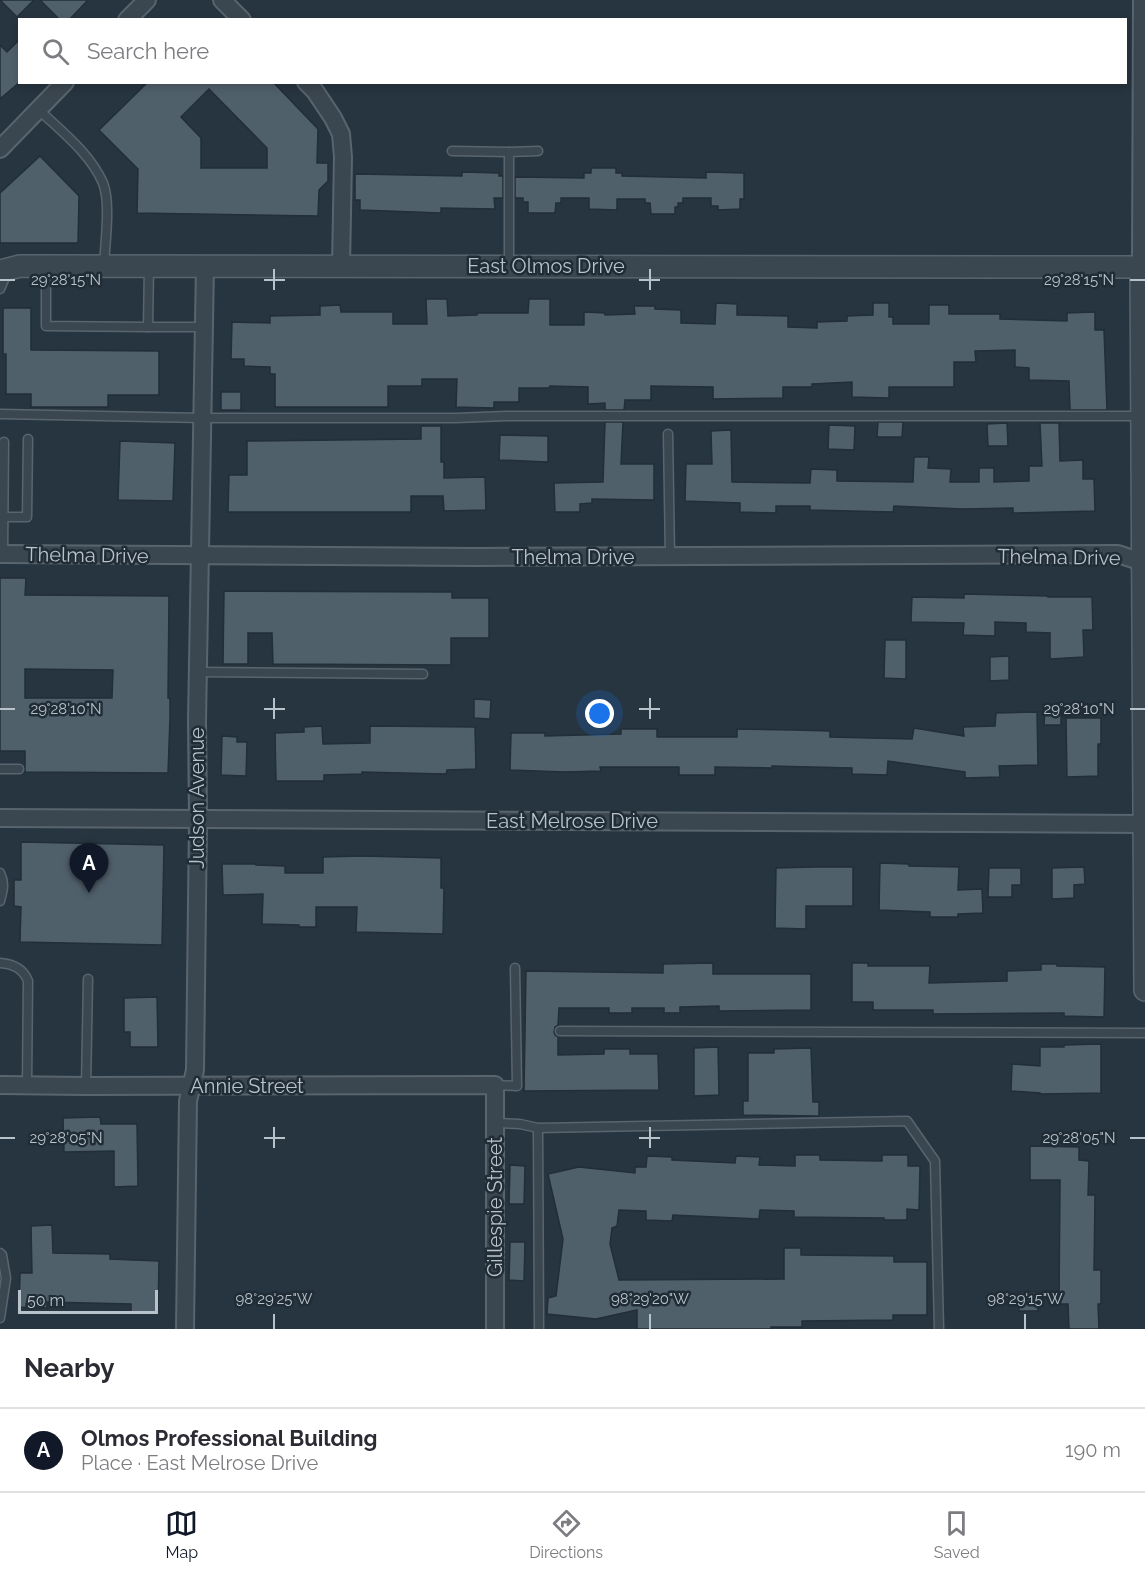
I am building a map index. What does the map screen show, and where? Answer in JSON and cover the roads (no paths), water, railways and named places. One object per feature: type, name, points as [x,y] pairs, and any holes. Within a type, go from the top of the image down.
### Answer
[{"type":"street","points":[[130,18],[147,0]]},
{"type":"street","points":[[222,0],[240,18]]},
{"type":"street","points":[[1142,0],[1145,990]]},
{"type":"street","points":[[0,149],[64,84]]},
{"type":"street","points":[[308,84],[327,109],[341,134],[343,157],[341,266]]},
{"type":"street","name":"Judson Avenue","points":[[185,1329],[188,1101],[195,1070],[197,721],[205,266]]},
{"type":"street","name":"East Olmos Drive","points":[[7,267],[1143,267]]},
{"type":"street","name":"Thelma Drive","points":[[2,554],[670,556],[1118,554],[1144,563]]},
{"type":"street","name":"East Melrose Drive","points":[[0,818],[1143,824]]},
{"type":"street","name":"Annie Street","points":[[0,1085],[495,1085]]},
{"type":"street","name":"Gillespie Street","points":[[495,1085],[495,1329]]},
{"type":"lane","points":[[39,110],[86,156],[103,183],[107,209],[104,266]]},
{"type":"lane","points":[[452,151],[538,151]]},
{"type":"lane","points":[[509,152],[509,266]]},
{"type":"lane","points":[[46,266],[46,326],[204,327]]},
{"type":"lane","points":[[148,327],[149,266]]},
{"type":"lane","points":[[0,289],[7,267]]},
{"type":"lane","points":[[0,414],[203,418],[1142,417]]},
{"type":"lane","points":[[668,434],[670,556]]},
{"type":"lane","points":[[2,517],[27,517],[28,439]]},
{"type":"lane","points":[[2,554],[4,442]]},
{"type":"lane","points":[[198,672],[423,674]]},
{"type":"lane","points":[[0,769],[19,769]]},
{"type":"lane","points":[[0,873],[3,890],[0,901]]},
{"type":"lane","points":[[0,963],[11,964],[19,968],[25,973],[28,981],[27,1085]]},
{"type":"lane","points":[[495,1085],[516,1086],[515,968]]},
{"type":"lane","points":[[86,1086],[88,979]]},
{"type":"lane","points":[[560,1031],[1145,1034]]},
{"type":"lane","points":[[495,1123],[520,1124],[538,1128],[907,1121],[935,1161],[939,1329]]},
{"type":"lane","points":[[538,1128],[539,1329]]},
{"type":"lane","points":[[0,1253],[6,1278],[0,1318]]},
{"type":"place","name":"Olmos Professional Building","points":[[89,893]]}]
